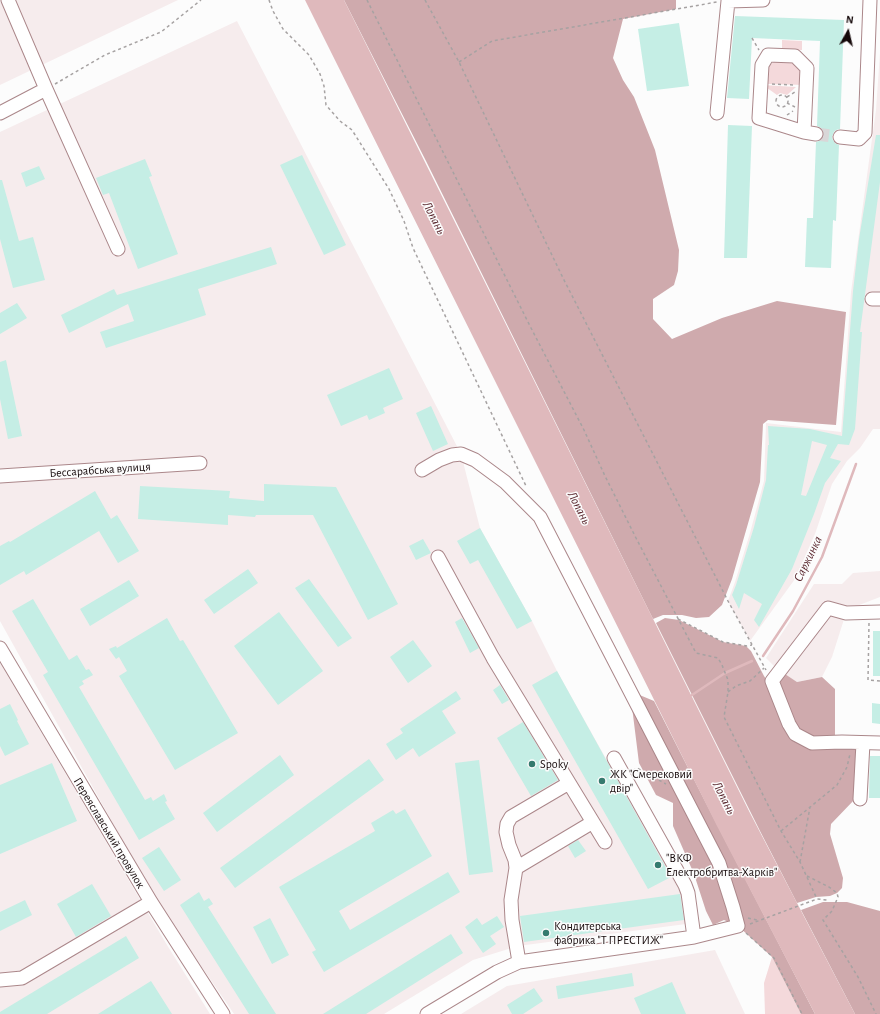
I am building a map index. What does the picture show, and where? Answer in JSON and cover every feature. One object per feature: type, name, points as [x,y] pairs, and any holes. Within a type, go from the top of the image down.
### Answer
[{"type":"street","points":[[8,0],[118,249]]},
{"type":"street","points":[[717,113],[728,1],[763,0]]},
{"type":"street","points":[[840,137],[859,139],[865,133],[870,0]]},
{"type":"street","points":[[768,55],[795,56],[807,68],[806,85],[810,133],[759,118],[761,84],[762,65],[768,55]]},
{"type":"street","points":[[0,112],[46,88]]},
{"type":"street","points":[[422,470],[439,460],[452,455],[461,454],[475,460],[505,482],[540,517],[718,863],[733,908],[745,923],[694,937],[519,962],[497,972],[427,1014]]},
{"type":"street","name":"Бессарабська вулиця","points":[[0,476],[200,463]]},
{"type":"street","points":[[438,557],[493,658],[605,842]]},
{"type":"street","points":[[875,612],[846,613],[828,608],[772,681],[789,724],[795,734],[812,743],[880,744]]},
{"type":"street","name":"Переяславський провулок","points":[[0,648],[151,902],[223,1014]]},
{"type":"street","points":[[858,743],[860,799]]},
{"type":"street","points":[[614,758],[685,884],[688,893],[694,937]]},
{"type":"street","points":[[519,962],[512,920],[511,900],[516,868],[506,832],[507,824],[511,817],[569,783]]},
{"type":"street","points":[[516,868],[593,822]]},
{"type":"street","points":[[0,980],[22,978],[151,902]]},
{"type":"path","points":[[46,88],[105,55],[161,32],[201,0]]},
{"type":"path","points":[[269,0],[283,29],[309,55],[320,74],[324,86],[326,105],[340,121],[352,130],[389,189],[404,221],[413,248],[527,488]]},
{"type":"path","points":[[367,0],[678,619],[696,652],[718,658],[722,664],[728,680],[728,692],[724,717],[781,831],[800,862],[817,899]]},
{"type":"path","points":[[425,0],[459,62],[563,278],[728,601],[772,681]]},
{"type":"path","points":[[459,62],[492,41],[728,1]]},
{"type":"path","points":[[761,84],[806,85]]},
{"type":"path","points":[[780,95],[783,95],[788,99],[787,104],[783,107],[778,105],[776,102],[780,95]]},
{"type":"path","points":[[875,612],[868,680],[880,681]]},
{"type":"path","points":[[678,619],[723,642],[747,646],[752,645]]},
{"type":"path","points":[[728,692],[736,686],[750,681],[764,668]]},
{"type":"path","points":[[781,831],[837,785],[858,743]]},
{"type":"path","points":[[624,776],[637,768],[683,794]]},
{"type":"path","points":[[800,862],[810,807]]},
{"type":"path","points":[[807,876],[829,887],[837,893],[838,897],[832,911],[823,920],[851,964],[876,1014]]},
{"type":"path","points":[[745,923],[759,920],[817,899],[827,900]]},
{"type":"path","points":[[745,923],[759,920]]},
{"type":"path","points":[[745,923],[774,958],[802,1014]]},
{"type":"shaded area","points":[[0,0],[178,0],[0,85]]},
{"type":"shaded area","points":[[344,0],[676,0],[676,9],[623,19],[613,58],[623,80],[634,97],[655,150],[679,250],[678,271],[674,285],[653,299],[653,319],[672,339],[722,318],[777,301],[846,312],[836,425],[768,420],[763,424],[760,482],[732,579],[722,605],[709,617],[696,618],[682,615],[663,615],[653,619],[426,161]]},
{"type":"shaded area","points":[[237,21],[461,454],[480,528],[532,621],[557,671],[681,893],[686,924],[518,946],[473,960],[384,1014],[234,1014],[154,897],[0,621],[0,132]]},
{"type":"shaded area","points":[[782,40],[802,41],[802,50],[782,50]]},
{"type":"shaded area","points":[[880,53],[880,429],[873,429],[860,448],[847,461],[832,484],[815,534],[795,579],[750,641],[728,601],[750,533],[764,481],[766,423],[841,432],[851,292],[876,110]]},
{"type":"shaded area","points":[[774,62],[797,62],[804,70],[804,85],[768,84],[768,66]]},
{"type":"shaded area","points":[[763,85],[796,87],[787,95],[780,93],[777,95]]},
{"type":"shaded area","points":[[880,571],[880,597],[849,609],[846,613],[832,657],[822,677],[797,682],[776,668],[766,658],[814,584],[842,584],[853,573]]},
{"type":"shaded area","points":[[665,618],[679,620],[723,642],[746,646],[751,651],[770,685],[785,674],[797,682],[822,677],[835,689],[835,746],[859,747],[855,799],[831,824],[830,834],[843,878],[842,888],[837,893],[830,896],[816,897],[797,903],[656,623]]},
{"type":"shaded area","points":[[0,663],[167,945],[210,1014],[0,1014]]},
{"type":"shaded area","points":[[630,691],[654,701],[815,1014],[801,1014],[772,957],[738,926],[724,920],[713,925],[706,911],[694,874],[673,826],[673,803],[656,795],[639,763]]},
{"type":"shaded area","points":[[823,902],[847,902],[880,911],[880,1014],[855,1014],[801,910]]},
{"type":"shaded area","points":[[715,950],[745,1014],[461,1014],[507,986]]},
{"type":"shaded area","points":[[772,957],[801,1014],[765,1014],[764,983]]},
{"type":"water","name":"Лопань","points":[[305,0],[344,0],[750,813],[855,1014],[815,1014],[717,826]]},
{"type":"building","points":[[735,16],[844,20],[840,129],[834,132],[832,137],[835,143],[839,145],[836,221],[833,220],[831,268],[805,267],[807,218],[813,218],[816,142],[822,139],[824,135],[821,128],[817,126],[820,41],[752,38],[749,99],[727,98]]},
{"type":"building","points":[[679,23],[689,86],[647,91],[638,29]]},
{"type":"building","points":[[728,125],[752,126],[747,258],[724,258]]},
{"type":"building","points":[[876,135],[880,135],[880,182],[860,332],[862,332],[855,429],[849,445],[838,444],[830,458],[841,461],[825,483],[792,569],[759,627],[754,620],[762,604],[744,593],[739,609],[732,595],[754,527],[766,480],[769,445],[768,426],[810,429],[842,436],[853,291],[859,239]],"holes":[[[812,441],[827,445],[806,496],[801,495]]]},
{"type":"building","points":[[302,155],[346,245],[324,255],[280,165]]},
{"type":"building","points":[[145,159],[152,176],[149,177],[178,254],[138,269],[109,193],[103,195],[96,178]]},
{"type":"building","points":[[39,166],[45,179],[26,187],[21,173]]},
{"type":"building","points":[[0,180],[2,180],[19,241],[33,237],[45,280],[13,288],[0,239]]},
{"type":"building","points":[[271,247],[277,264],[198,289],[206,315],[106,348],[100,332],[134,321],[128,304],[69,333],[61,315],[114,289],[117,295]]},
{"type":"building","points":[[17,303],[27,318],[0,334],[0,313]]},
{"type":"building","points":[[6,360],[22,436],[8,439],[0,399],[0,362]]},
{"type":"building","points":[[389,368],[403,399],[383,408],[385,413],[369,420],[367,415],[341,426],[327,395]]},
{"type":"building","points":[[431,406],[448,444],[433,451],[416,413]]},
{"type":"building","points":[[264,484],[336,487],[398,604],[368,620],[313,515],[256,515],[255,517],[228,515],[228,525],[138,519],[140,486],[230,491],[229,498],[264,501]]},
{"type":"building","points":[[95,491],[111,519],[117,515],[139,551],[118,563],[99,531],[26,575],[24,571],[0,585],[0,546],[9,541],[10,542]]},
{"type":"building","points":[[480,528],[532,621],[517,629],[478,560],[470,564],[457,541]]},
{"type":"building","points":[[423,539],[431,553],[416,560],[409,546]]},
{"type":"building","points":[[248,569],[258,583],[214,614],[204,600]]},
{"type":"building","points":[[309,579],[352,638],[338,647],[295,588]]},
{"type":"building","points":[[129,580],[139,596],[90,626],[80,609]]},
{"type":"building","points":[[33,599],[69,660],[77,655],[86,670],[89,669],[93,675],[82,681],[84,684],[79,687],[145,800],[151,797],[153,801],[164,794],[167,801],[165,802],[175,819],[139,840],[43,675],[48,672],[12,611]]},
{"type":"building","points":[[279,612],[323,671],[278,705],[234,646]]},
{"type":"building","points":[[167,618],[180,641],[183,640],[238,733],[175,770],[119,676],[127,671],[119,657],[116,659],[109,649],[116,646],[117,648]]},
{"type":"building","points":[[462,618],[479,648],[470,653],[455,622]]},
{"type":"building","points":[[873,631],[880,631],[880,676],[873,676]]},
{"type":"building","points":[[413,640],[432,666],[408,683],[390,657]]},
{"type":"building","name":"ЖК \"Смерековий двір\"","points":[[557,671],[671,877],[648,889],[532,685]]},
{"type":"building","points":[[500,685],[509,700],[502,704],[493,690]]},
{"type":"building","points":[[456,691],[461,699],[442,711],[456,733],[419,757],[413,748],[396,760],[386,744],[403,733],[400,729]]},
{"type":"building","points":[[872,703],[880,704],[880,724],[872,723]]},
{"type":"building","points":[[10,704],[29,744],[5,756],[0,746],[0,709]]},
{"type":"building","points":[[523,722],[558,780],[531,796],[497,738]]},
{"type":"building","points":[[280,755],[294,775],[217,832],[203,813]]},
{"type":"building","points":[[870,756],[880,756],[880,798],[869,798]]},
{"type":"building","points":[[369,759],[384,780],[235,888],[220,868]]},
{"type":"building","points":[[479,760],[493,872],[469,875],[455,763]]},
{"type":"building","points":[[52,763],[77,821],[0,854],[0,785]]},
{"type":"building","points":[[405,809],[432,856],[339,911],[350,930],[448,872],[460,892],[324,972],[312,952],[316,950],[279,887],[375,831],[371,823],[393,810],[396,814]]},
{"type":"building","points":[[578,840],[586,851],[575,858],[568,846]]},
{"type":"building","points":[[159,847],[181,880],[164,891],[142,858]]},
{"type":"building","points":[[92,884],[111,916],[76,937],[57,904]]},
{"type":"building","points":[[199,892],[204,901],[209,898],[213,904],[208,907],[276,1014],[249,1014],[180,905]]},
{"type":"building","points":[[680,894],[684,920],[524,942],[520,916]]},
{"type":"building","points":[[25,900],[32,915],[0,931],[0,912]]},
{"type":"building","points":[[497,916],[504,927],[490,936],[496,944],[483,953],[465,927],[477,918],[482,925]]},
{"type":"building","points":[[270,918],[289,955],[272,964],[253,927]]},
{"type":"building","points":[[451,934],[463,953],[366,1014],[323,1014]]},
{"type":"building","points":[[126,936],[139,958],[47,1014],[0,1014],[0,1012]]},
{"type":"building","points":[[632,973],[634,986],[558,999],[556,986]]},
{"type":"building","points":[[151,981],[172,1014],[98,1014]]},
{"type":"building","points":[[672,982],[686,1014],[641,1014],[634,998]]},
{"type":"building","points":[[534,988],[543,1001],[523,1014],[512,1014],[507,1005]]},
{"type":"waterway","name":"Саржинка","points":[[763,656],[793,611],[822,557],[856,464]]},
{"type":"waterway","name":"Саржинка","points":[[692,695],[725,673],[752,661]]},
{"type":"tunnel","points":[[816,134],[840,137]]},
{"type":"place","name":"Spoky","points":[[532,764]]},
{"type":"place","name":"ЖК \"Смерековий двір\"","points":[[602,781]]},
{"type":"place","name":"\"ВКФ Електробритва-Харків\"","points":[[658,865]]},
{"type":"place","name":"Кондитерська фабрика \"Т ПРЕСТИЖ\"","points":[[546,933]]}]
